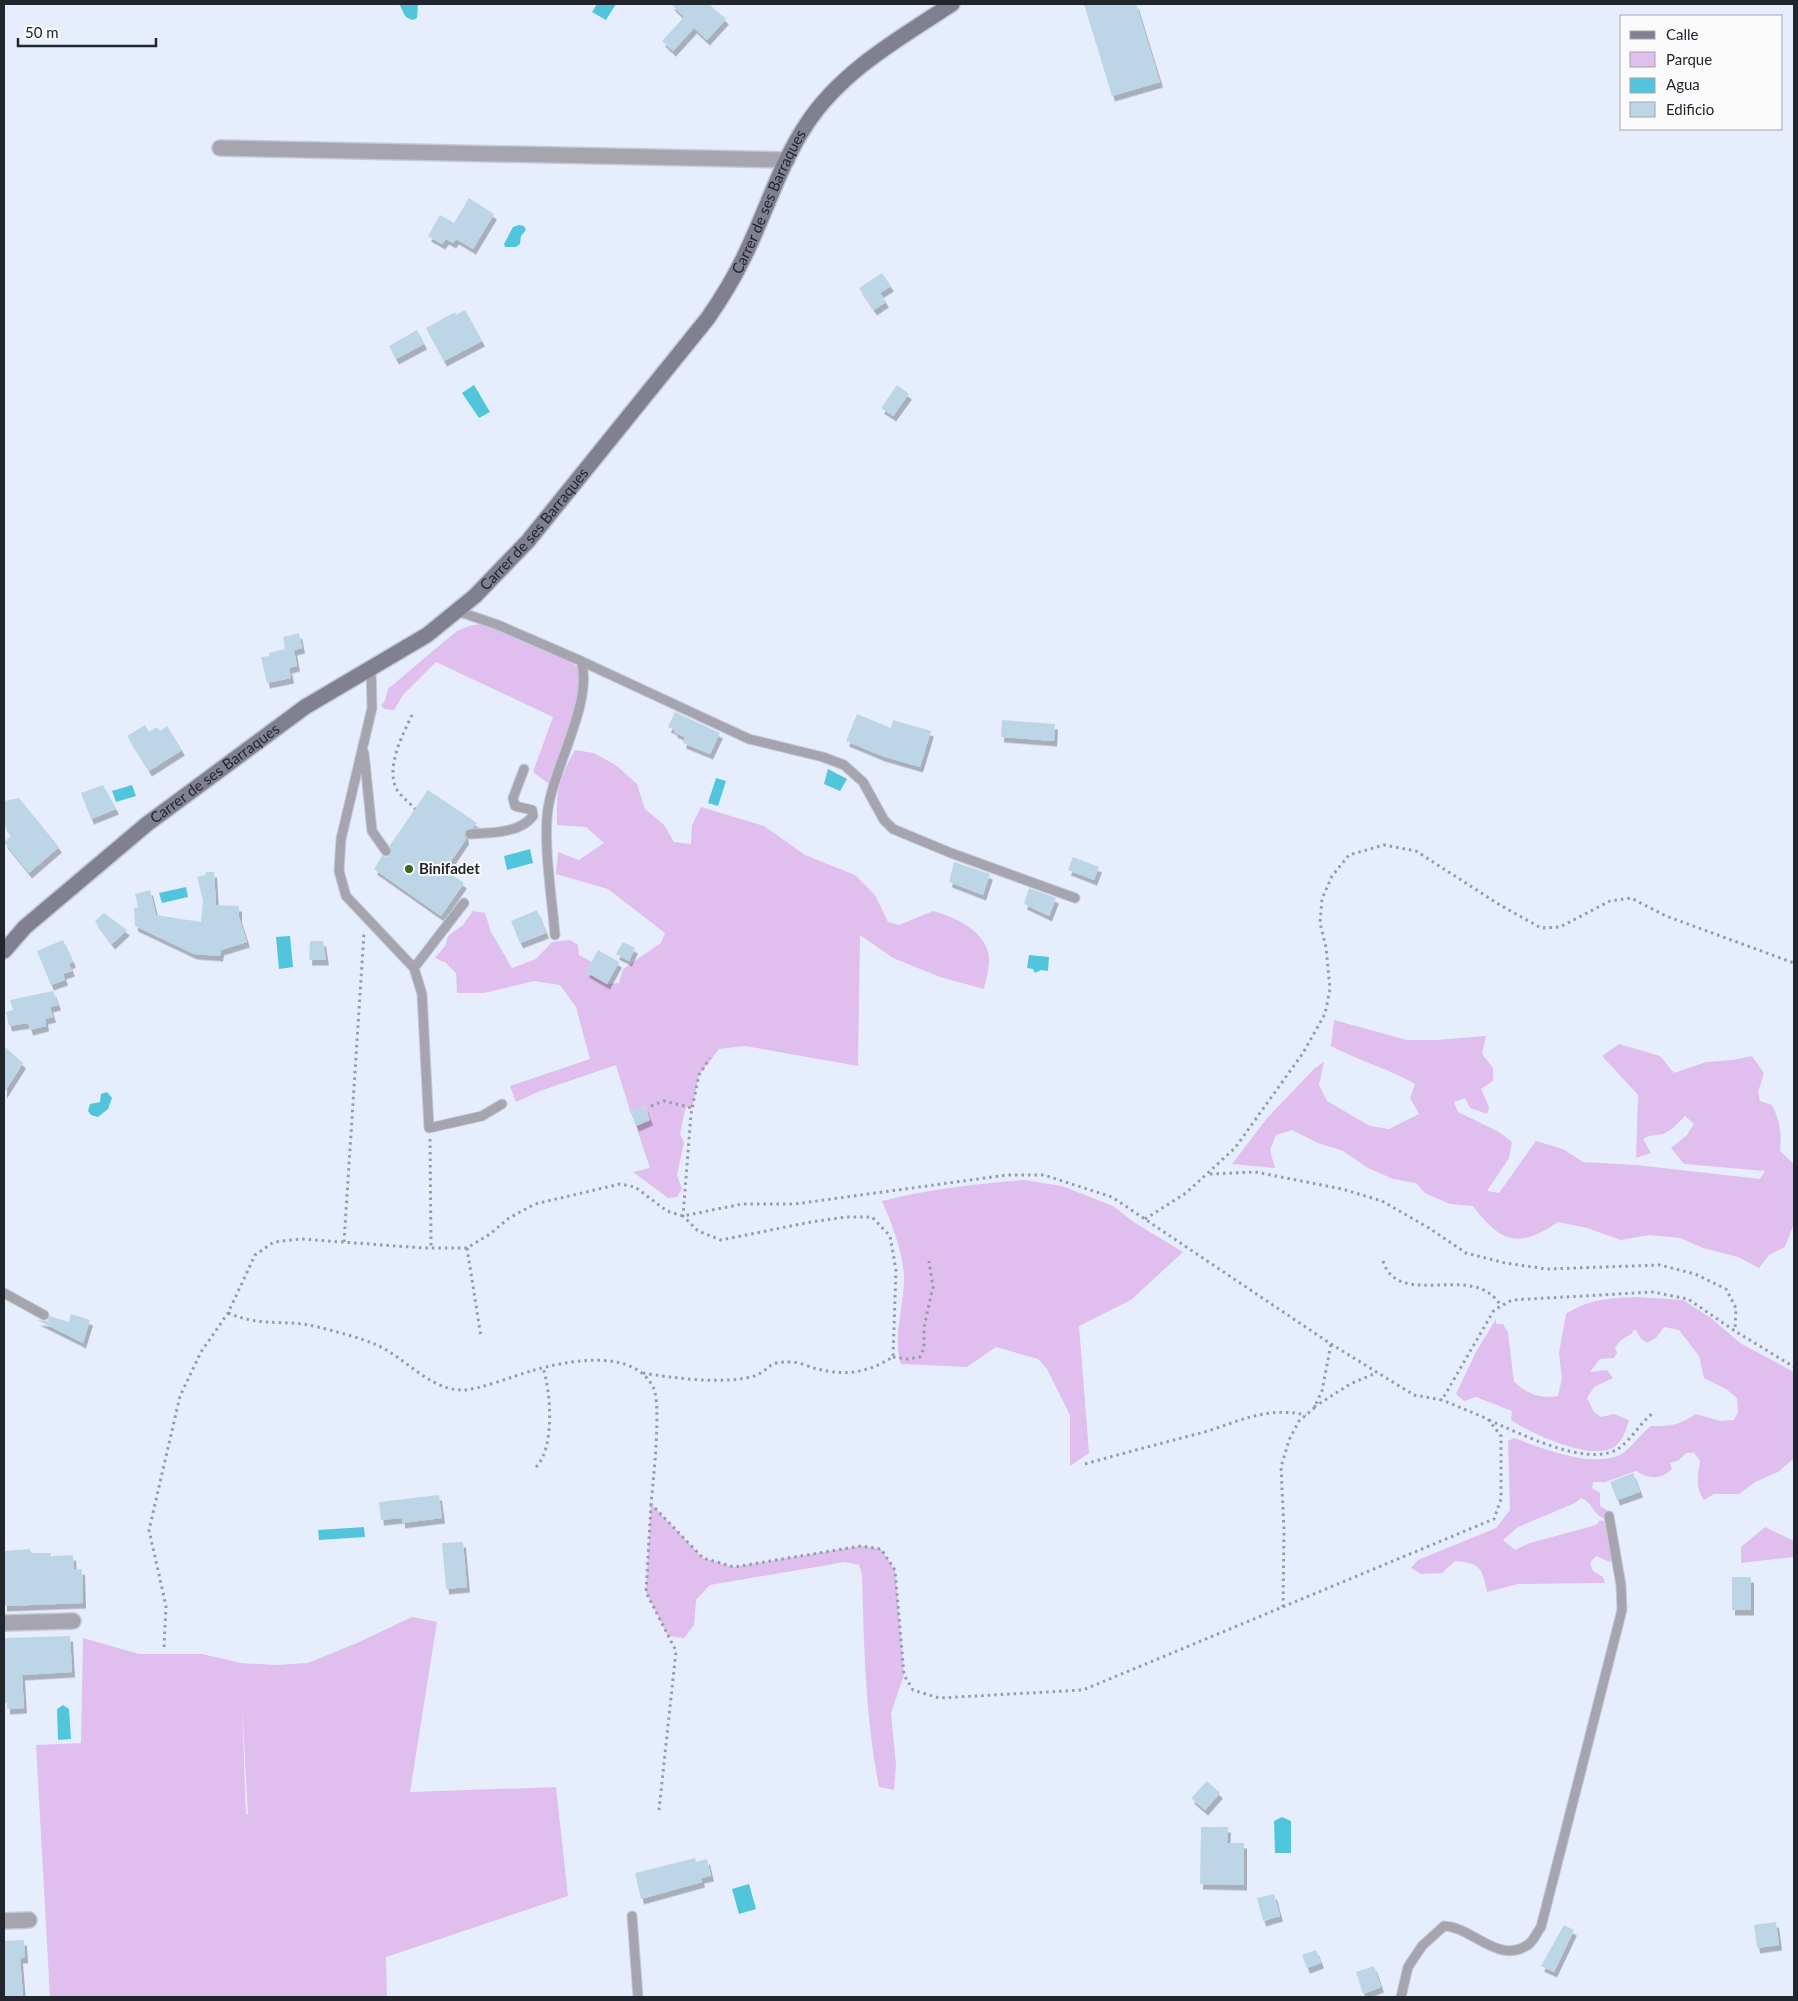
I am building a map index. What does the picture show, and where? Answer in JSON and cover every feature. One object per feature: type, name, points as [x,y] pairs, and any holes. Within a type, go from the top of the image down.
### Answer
[{"type":"main road","name":"Carrer de ses Barraques","points":[[4,951],[25,927],[147,824],[305,707],[427,634],[475,596],[528,541],[708,318],[733,280],[744,259],[787,160],[807,124],[842,83],[882,50],[952,4]]},
{"type":"street","points":[[220,148],[787,160]]},
{"type":"street","points":[[4,1623],[72,1621]]},
{"type":"street","points":[[4,1921],[29,1920]]},
{"type":"lane","points":[[457,611],[498,625],[581,661],[749,739],[823,757],[844,765],[863,782],[884,820],[893,829],[951,853],[1075,898]]},
{"type":"lane","points":[[556,935],[547,811],[552,788],[566,756],[581,695],[584,670],[581,661]]},
{"type":"lane","points":[[371,668],[372,708],[342,839],[339,871],[346,896],[414,968],[422,994],[429,1128],[482,1116],[502,1104]]},
{"type":"lane","points":[[364,746],[372,831],[386,851]]},
{"type":"lane","points":[[470,834],[514,829],[527,823],[533,816],[532,810],[515,806],[513,798],[524,769]]},
{"type":"lane","points":[[414,968],[464,903]]},
{"type":"lane","points":[[4,1293],[44,1315]]},
{"type":"lane","points":[[1401,1997],[1408,1967],[1422,1946],[1444,1926],[1454,1926],[1496,1949],[1510,1951],[1529,1944],[1541,1928],[1622,1610],[1621,1586],[1609,1516]]},
{"type":"lane","points":[[632,1916],[638,1997]]},
{"type":"path","points":[[412,715],[398,746],[394,774],[395,786],[415,809]]},
{"type":"path","points":[[1145,1219],[1186,1193],[1209,1174],[1235,1148],[1303,1053],[1325,1014],[1330,989],[1326,947],[1320,923],[1322,899],[1332,876],[1349,855],[1384,844],[1416,851],[1500,905],[1541,928],[1560,927],[1610,901],[1631,898],[1666,916],[1794,963]]},
{"type":"path","points":[[344,1242],[365,915]]},
{"type":"path","points":[[710,1058],[699,1075],[692,1108],[686,1158],[683,1216],[698,1231],[721,1240],[811,1222],[846,1217],[872,1217],[890,1236],[896,1270],[893,1357]]},
{"type":"path","points":[[651,1106],[664,1101],[692,1108]]},
{"type":"path","points":[[429,1128],[431,1248]]},
{"type":"path","points":[[1209,1174],[1255,1172],[1342,1189],[1382,1201],[1429,1228],[1466,1253],[1504,1263],[1547,1269],[1660,1265],[1695,1274],[1726,1289],[1736,1308],[1735,1331]]},
{"type":"path","points":[[164,1647],[166,1606],[149,1530],[155,1499],[180,1396],[200,1352],[228,1313],[255,1255],[274,1242],[301,1239],[431,1248],[467,1248],[490,1234],[509,1218],[535,1204],[620,1184],[635,1187],[667,1212],[683,1216],[742,1204],[795,1204],[1007,1175],[1044,1175],[1112,1197],[1331,1344],[1414,1395],[1442,1400],[1557,1447],[1585,1453],[1604,1454],[1618,1448],[1653,1413]]},
{"type":"path","points":[[467,1248],[481,1337]]},
{"type":"path","points":[[228,1313],[248,1321],[304,1325],[378,1345],[445,1388],[463,1390],[560,1363],[585,1360],[626,1364],[643,1373],[672,1378],[727,1379],[754,1376],[772,1363],[794,1362],[844,1374],[871,1370],[893,1357],[908,1359],[920,1357],[924,1348],[924,1327],[933,1287],[929,1261]]},
{"type":"path","points":[[1383,1261],[1386,1272],[1401,1282],[1475,1286],[1487,1290],[1496,1297],[1501,1306]]},
{"type":"path","points":[[1442,1400],[1494,1310],[1512,1300],[1653,1292],[1688,1299],[1735,1331],[1794,1367]]},
{"type":"path","points":[[1314,1408],[1322,1391],[1331,1344]]},
{"type":"path","points":[[536,1467],[543,1460],[548,1446],[548,1394],[543,1368]]},
{"type":"path","points":[[1283,1607],[1284,1530],[1281,1467],[1289,1440],[1299,1422],[1314,1408],[1350,1384],[1376,1372]]},
{"type":"path","points":[[643,1373],[654,1388],[657,1421],[646,1592],[676,1651],[659,1810]]},
{"type":"path","points":[[1085,1464],[1202,1432],[1257,1414],[1287,1410],[1306,1415]]},
{"type":"path","points":[[651,1504],[703,1558],[734,1567],[861,1546],[881,1549],[895,1570],[904,1675],[913,1690],[939,1698],[1083,1690],[1494,1519],[1502,1499],[1502,1436],[1488,1419]]},
{"type":"green space","points":[[481,624],[546,649],[576,666],[579,675],[575,706],[549,784],[533,772],[553,717],[436,662],[403,695],[394,710],[384,709],[381,705],[385,701],[388,689],[457,631]]},
{"type":"green space","points":[[575,750],[594,753],[617,766],[637,784],[645,809],[664,825],[674,842],[691,844],[692,825],[701,807],[764,826],[805,855],[855,875],[875,895],[888,922],[899,925],[933,911],[960,921],[976,933],[987,948],[989,964],[984,989],[940,977],[893,958],[860,935],[858,1066],[745,1046],[719,1049],[699,1075],[692,1108],[687,1107],[685,1110],[680,1134],[684,1143],[677,1175],[682,1189],[677,1197],[668,1198],[633,1172],[650,1168],[636,1126],[650,1120],[645,1106],[630,1111],[616,1065],[540,1091],[516,1102],[510,1086],[590,1059],[576,1007],[560,985],[534,981],[484,993],[457,993],[456,973],[446,963],[435,958],[445,946],[448,936],[463,925],[473,911],[485,913],[491,932],[512,968],[536,959],[552,942],[570,940],[578,945],[579,955],[592,962],[586,972],[607,984],[619,983],[623,969],[661,943],[665,933],[608,889],[556,874],[558,852],[579,860],[604,843],[586,827],[557,825],[559,786]]},
{"type":"green space","points":[[1334,1020],[1407,1040],[1486,1036],[1482,1054],[1493,1068],[1493,1081],[1481,1089],[1489,1107],[1487,1114],[1470,1108],[1465,1098],[1454,1102],[1458,1112],[1499,1132],[1512,1142],[1509,1158],[1487,1191],[1499,1193],[1536,1141],[1563,1149],[1583,1162],[1636,1165],[1760,1179],[1765,1171],[1684,1164],[1671,1148],[1687,1135],[1694,1124],[1685,1116],[1663,1134],[1648,1136],[1643,1139],[1651,1153],[1636,1158],[1638,1095],[1602,1056],[1619,1044],[1660,1056],[1674,1073],[1706,1062],[1733,1060],[1752,1056],[1764,1073],[1758,1092],[1760,1101],[1772,1105],[1780,1127],[1780,1151],[1794,1164],[1794,1223],[1785,1247],[1769,1255],[1759,1268],[1738,1257],[1703,1248],[1680,1238],[1649,1235],[1621,1240],[1587,1228],[1558,1222],[1532,1236],[1521,1239],[1511,1238],[1493,1228],[1473,1206],[1450,1204],[1425,1193],[1416,1183],[1393,1179],[1368,1168],[1343,1151],[1318,1143],[1292,1130],[1276,1135],[1270,1150],[1275,1168],[1232,1164],[1268,1117],[1314,1069],[1324,1062],[1319,1085],[1327,1101],[1370,1126],[1389,1129],[1419,1114],[1410,1098],[1415,1084],[1331,1046]]},
{"type":"green space","points":[[1024,1180],[1062,1186],[1113,1206],[1135,1223],[1183,1252],[1131,1300],[1079,1326],[1089,1453],[1070,1466],[1070,1415],[1047,1369],[1038,1359],[996,1347],[967,1367],[901,1364],[899,1353],[898,1331],[904,1275],[896,1237],[882,1201],[917,1193]]},
{"type":"green space","points":[[1639,1297],[1683,1300],[1711,1318],[1740,1343],[1794,1372],[1794,1462],[1792,1460],[1778,1472],[1755,1482],[1739,1494],[1714,1494],[1704,1500],[1698,1486],[1700,1461],[1694,1453],[1686,1453],[1679,1460],[1670,1463],[1672,1469],[1659,1477],[1645,1476],[1636,1471],[1605,1482],[1593,1482],[1592,1488],[1600,1493],[1600,1506],[1608,1511],[1607,1516],[1602,1518],[1588,1502],[1581,1498],[1575,1503],[1518,1527],[1503,1540],[1515,1550],[1530,1543],[1596,1525],[1600,1520],[1607,1522],[1612,1558],[1610,1562],[1596,1556],[1590,1563],[1593,1571],[1603,1577],[1605,1583],[1518,1584],[1487,1592],[1481,1572],[1475,1565],[1470,1563],[1455,1561],[1442,1573],[1421,1574],[1411,1568],[1418,1560],[1496,1528],[1510,1510],[1508,1441],[1514,1438],[1566,1455],[1595,1459],[1608,1458],[1623,1453],[1651,1426],[1675,1424],[1696,1414],[1720,1421],[1734,1420],[1738,1412],[1737,1398],[1726,1389],[1704,1378],[1699,1356],[1679,1330],[1664,1327],[1656,1338],[1647,1343],[1641,1339],[1636,1330],[1632,1331],[1633,1333],[1621,1340],[1615,1348],[1617,1353],[1614,1358],[1600,1359],[1590,1372],[1607,1370],[1613,1378],[1594,1387],[1587,1398],[1594,1412],[1601,1417],[1614,1414],[1629,1420],[1620,1442],[1604,1451],[1591,1451],[1561,1444],[1532,1432],[1511,1420],[1512,1411],[1476,1397],[1464,1401],[1456,1394],[1476,1352],[1496,1319],[1496,1324],[1503,1324],[1508,1333],[1514,1382],[1534,1395],[1545,1397],[1558,1396],[1562,1378],[1559,1353],[1566,1314],[1593,1302]]},
{"type":"green space","points":[[651,1504],[703,1558],[733,1567],[861,1546],[881,1549],[895,1570],[904,1675],[891,1713],[896,1765],[894,1790],[879,1787],[874,1761],[866,1681],[862,1574],[859,1565],[845,1562],[710,1585],[696,1600],[694,1625],[684,1638],[668,1636],[646,1592]]},
{"type":"green space","points":[[1765,1527],[1794,1541],[1794,1557],[1741,1563],[1741,1547]]},
{"type":"green space","points":[[412,1617],[437,1622],[410,1792],[556,1787],[568,1896],[386,1957],[387,1997],[50,1997],[36,1745],[81,1743],[83,1638],[139,1654],[202,1654],[241,1663],[275,1665],[308,1663],[357,1643]],"holes":[[[242,1706],[248,1814],[246,1814]]]},
{"type":"water","points":[[399,4],[418,4],[417,18],[413,20],[407,18]]},
{"type":"water","points":[[597,4],[616,4],[606,20],[592,12]]},
{"type":"water","points":[[524,226],[526,230],[521,236],[520,244],[516,247],[505,247],[504,244],[513,227]]},
{"type":"water","points":[[474,385],[490,412],[479,418],[462,393]]},
{"type":"water","points":[[828,769],[847,779],[840,791],[824,784]]},
{"type":"water","points":[[716,778],[726,781],[718,806],[708,803]]},
{"type":"water","points":[[132,785],[136,796],[116,802],[112,791]]},
{"type":"water","points":[[530,849],[533,863],[507,870],[504,856]]},
{"type":"water","points":[[186,887],[188,897],[162,903],[159,893]]},
{"type":"water","points":[[290,936],[293,967],[279,969],[276,937]]},
{"type":"water","points":[[1029,955],[1049,957],[1048,971],[1041,970],[1035,973],[1033,969],[1027,968]]},
{"type":"water","points":[[107,1092],[112,1098],[108,1109],[98,1117],[91,1115],[88,1111],[90,1104],[100,1102],[101,1094]]},
{"type":"water","points":[[364,1527],[365,1537],[319,1540],[318,1530]]},
{"type":"water","points":[[63,1705],[69,1709],[71,1739],[58,1740],[57,1709]]},
{"type":"water","points":[[1282,1817],[1291,1821],[1291,1853],[1275,1853],[1274,1821]]},
{"type":"water","points":[[749,1884],[756,1909],[739,1914],[732,1889]]},
{"type":"building","points":[[671,4],[709,4],[726,19],[707,40],[694,28],[673,51],[662,41],[684,17]]},
{"type":"building","points":[[1084,4],[1136,4],[1160,82],[1112,96]]},
{"type":"building","points":[[469,198],[494,214],[473,249],[456,239],[453,243],[446,239],[442,244],[428,236],[440,215],[454,223]]},
{"type":"building","points":[[882,273],[891,286],[880,293],[886,302],[874,310],[859,288]]},
{"type":"building","points":[[465,310],[482,341],[444,361],[426,328],[455,312],[456,315]]},
{"type":"building","points":[[417,330],[424,344],[396,359],[389,346]]},
{"type":"building","points":[[897,385],[909,394],[893,416],[881,408]]},
{"type":"building","points":[[299,633],[302,648],[294,650],[297,666],[289,668],[291,678],[267,683],[261,657],[269,656],[269,653],[285,649],[283,637]]},
{"type":"building","points":[[675,712],[720,733],[710,754],[683,743],[685,737],[668,727]]},
{"type":"building","points":[[857,714],[891,728],[893,720],[931,731],[920,767],[882,756],[846,741]]},
{"type":"building","points":[[1002,720],[1055,724],[1054,741],[1001,737]]},
{"type":"building","points":[[145,725],[149,732],[157,727],[160,731],[167,726],[182,750],[149,771],[127,736]]},
{"type":"building","points":[[103,785],[116,809],[91,819],[81,793]]},
{"type":"building","points":[[428,790],[477,823],[474,827],[465,831],[466,839],[445,870],[464,883],[441,916],[374,869],[382,856],[387,857],[391,854],[390,845]]},
{"type":"building","points":[[19,798],[59,847],[29,873],[4,842],[12,835],[4,825],[4,801]]},
{"type":"building","points":[[1073,857],[1099,867],[1094,880],[1068,870]]},
{"type":"building","points":[[954,862],[990,874],[983,895],[949,882]]},
{"type":"building","points":[[206,872],[214,872],[216,905],[239,906],[239,917],[247,942],[221,950],[220,956],[194,954],[135,926],[134,908],[138,907],[135,894],[150,890],[156,915],[201,922],[203,900],[197,877],[205,875]]},
{"type":"building","points":[[1029,888],[1056,898],[1049,916],[1024,904]]},
{"type":"building","points":[[537,910],[546,933],[520,943],[511,921]]},
{"type":"building","points":[[104,913],[127,930],[112,944],[95,921]]},
{"type":"building","points":[[63,940],[73,962],[69,964],[72,971],[63,974],[65,980],[51,985],[37,951]]},
{"type":"building","points":[[310,941],[323,941],[326,960],[309,960]]},
{"type":"building","points":[[623,942],[635,948],[629,961],[616,954]]},
{"type":"building","points":[[598,950],[619,962],[607,984],[586,972]]},
{"type":"building","points":[[53,991],[58,1005],[50,1007],[53,1017],[45,1019],[46,1026],[30,1030],[28,1023],[9,1026],[6,1012],[13,1010],[10,1000]]},
{"type":"building","points":[[4,1046],[23,1063],[4,1093]]},
{"type":"building","points":[[645,1106],[650,1120],[636,1126],[630,1111]]},
{"type":"building","points":[[71,1314],[90,1320],[83,1343],[37,1320],[47,1321],[50,1316],[69,1322]]},
{"type":"building","points":[[1633,1473],[1640,1492],[1617,1500],[1610,1482]]},
{"type":"building","points":[[439,1495],[442,1518],[402,1523],[402,1518],[381,1520],[379,1502]]},
{"type":"building","points":[[463,1542],[467,1587],[446,1589],[442,1543]]},
{"type":"building","points":[[29,1549],[32,1553],[51,1553],[51,1556],[73,1555],[74,1570],[82,1569],[83,1603],[4,1606],[4,1551]]},
{"type":"building","points":[[1732,1577],[1751,1577],[1751,1610],[1732,1610]]},
{"type":"building","points":[[70,1636],[72,1672],[22,1675],[24,1708],[7,1709],[7,1703],[4,1703],[4,1638]]},
{"type":"building","points":[[1207,1781],[1220,1793],[1205,1810],[1191,1798]]},
{"type":"building","points":[[1201,1827],[1228,1827],[1227,1843],[1244,1843],[1244,1885],[1200,1884]]},
{"type":"building","points":[[695,1858],[696,1862],[707,1859],[711,1876],[701,1878],[702,1882],[641,1899],[635,1873]]},
{"type":"building","points":[[1274,1894],[1280,1916],[1263,1921],[1257,1898]]},
{"type":"building","points":[[1776,1922],[1779,1945],[1757,1948],[1754,1925]]},
{"type":"building","points":[[1564,1925],[1574,1930],[1554,1972],[1541,1966]]},
{"type":"building","points":[[24,1940],[25,1958],[20,1958],[23,1996],[4,1997],[4,1941]]},
{"type":"building","points":[[1316,1950],[1321,1963],[1307,1968],[1302,1955]]},
{"type":"building","points":[[1374,1966],[1381,1987],[1363,1994],[1356,1972]]},
{"type":"place","name":"Binifadet","points":[[409,869]]}]
